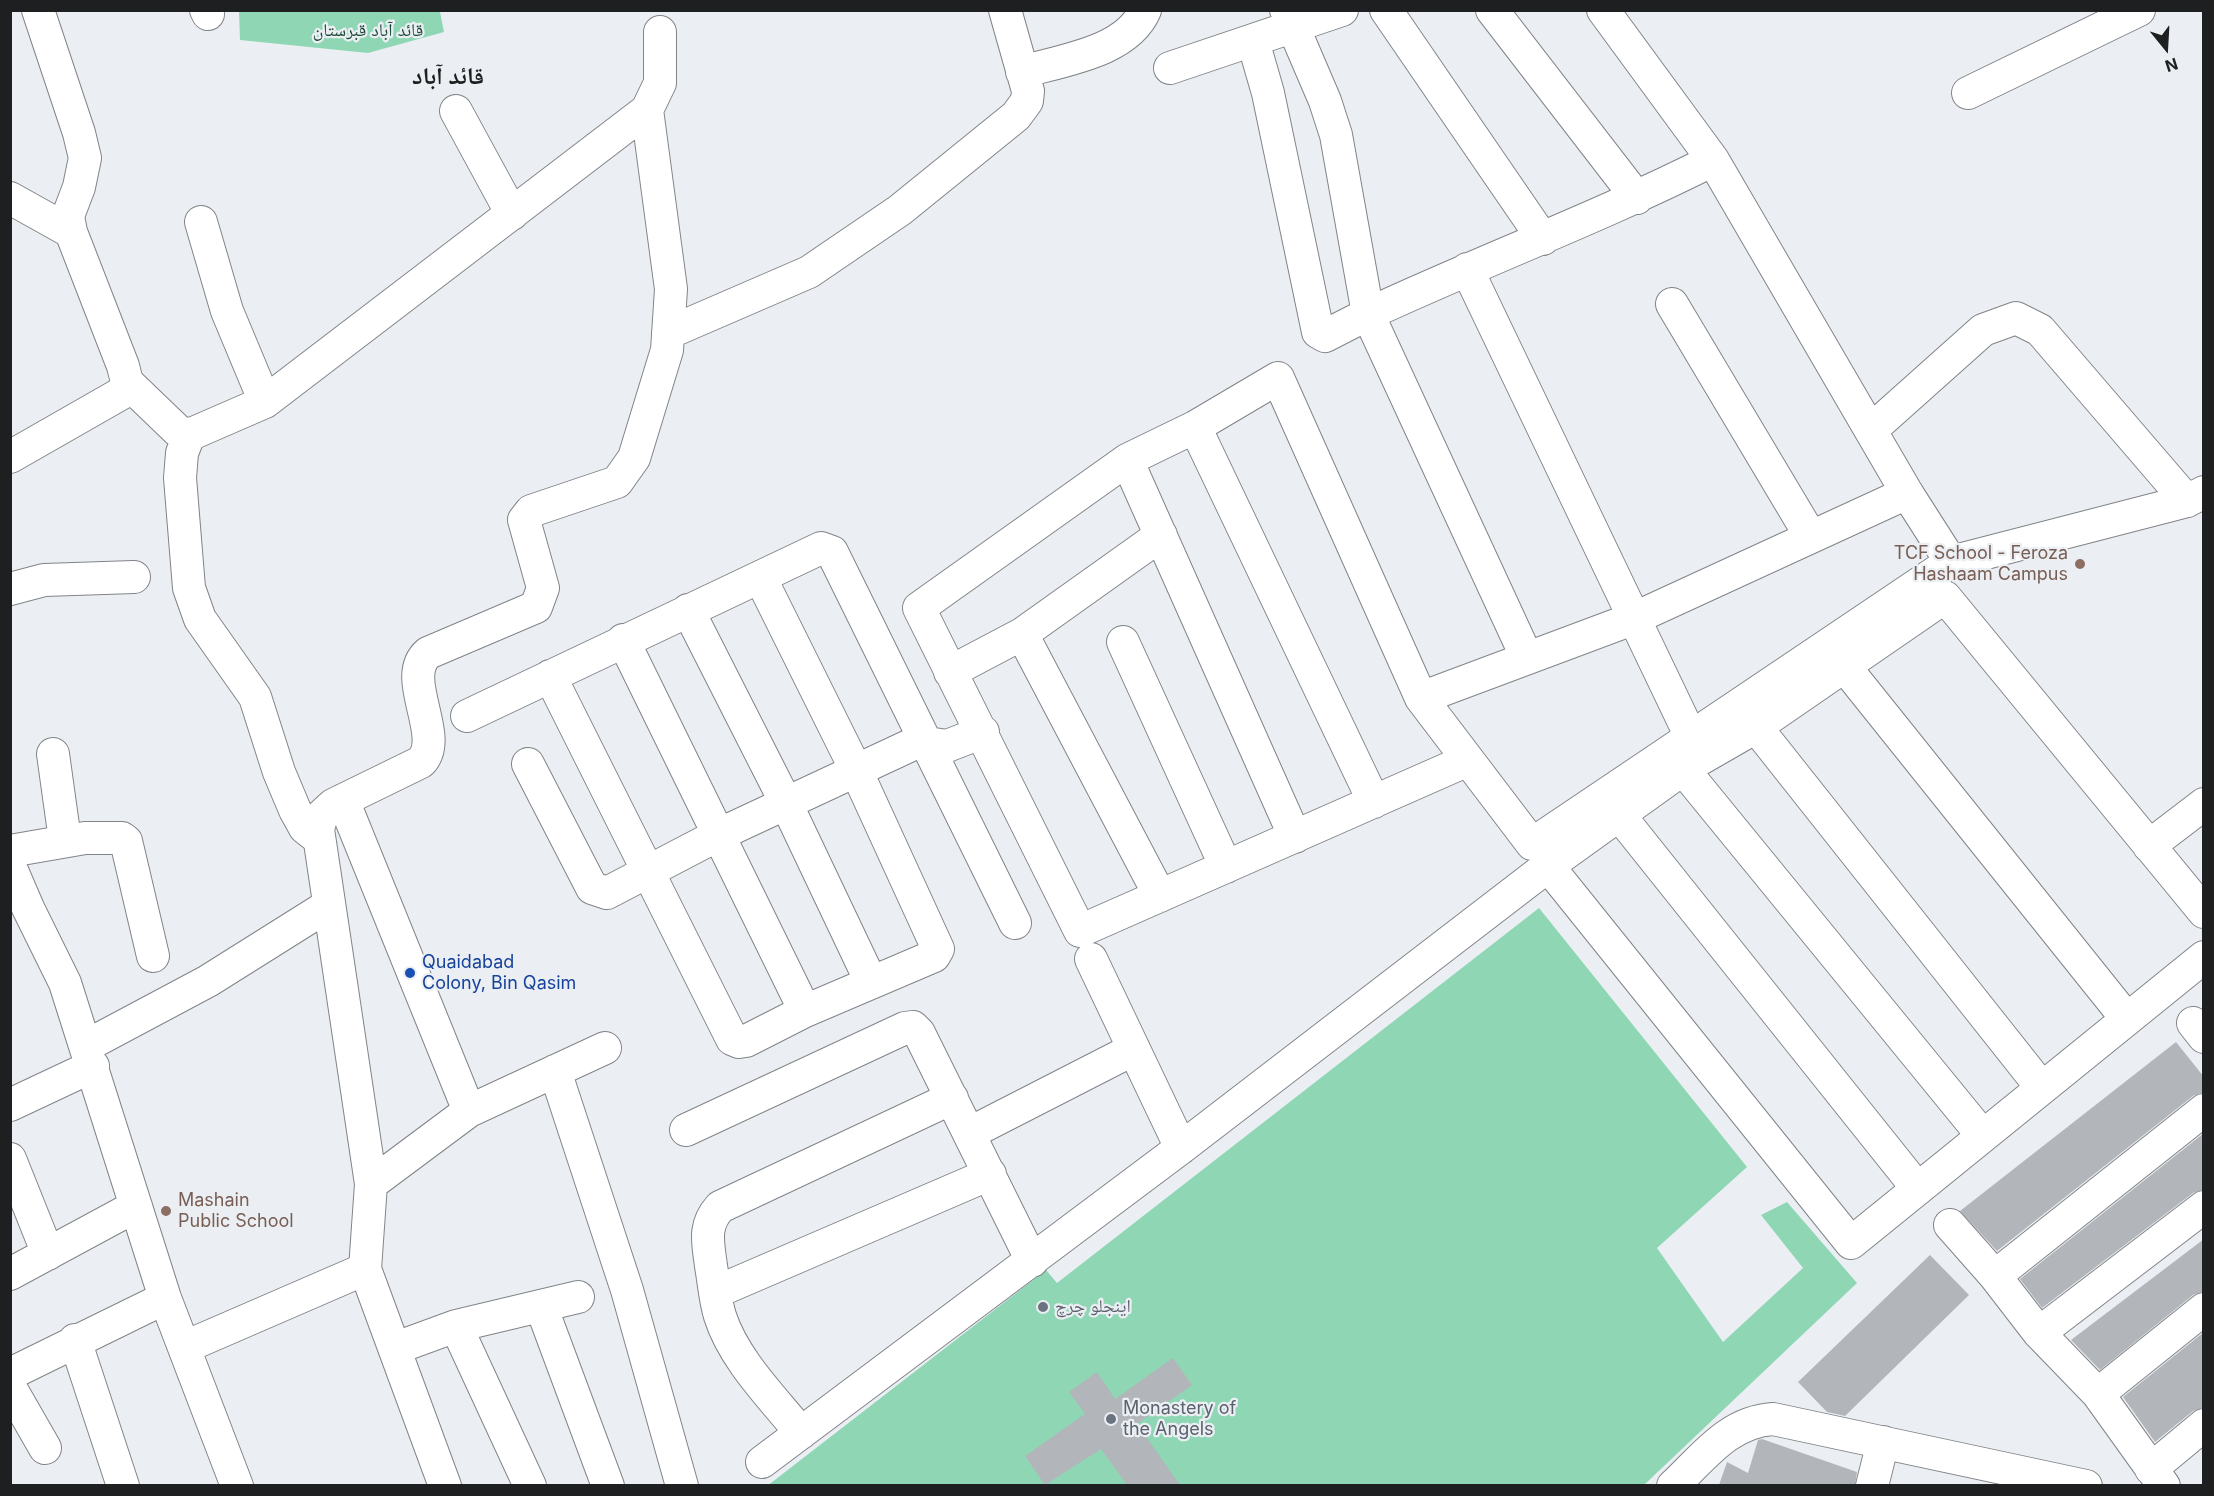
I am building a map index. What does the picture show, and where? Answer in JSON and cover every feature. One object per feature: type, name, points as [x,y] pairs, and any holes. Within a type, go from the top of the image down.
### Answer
[{"type":"street","points":[[10,457],[122,393],[126,382],[123,366],[71,232],[68,216],[79,188],[85,158],[79,133],[38,10]]},
{"type":"street","points":[[668,333],[809,272],[900,210],[1023,109],[1028,91],[1005,10]]},
{"type":"street","points":[[1022,72],[1121,40],[1137,26],[1145,10]]},
{"type":"street","points":[[1170,68],[1253,41],[1290,19],[1342,10]]},
{"type":"street","points":[[1386,10],[1543,239]]},
{"type":"street","points":[[1492,10],[1637,198]]},
{"type":"street","points":[[1603,10],[1713,160],[1907,493],[1951,562]]},
{"type":"street","points":[[1968,93],[2139,10]]},
{"type":"street","points":[[1290,19],[1336,135],[1368,314],[1527,658]]},
{"type":"street","points":[[126,382],[178,431],[189,435],[265,402],[647,110],[660,83],[660,32]]},
{"type":"street","points":[[1253,41],[1268,93],[1318,332],[1325,336],[1467,268],[1543,239],[1637,198],[1713,160]]},
{"type":"street","points":[[445,1485],[365,1269],[371,1184],[318,829],[322,815],[344,800],[421,762],[428,755],[430,747],[421,700],[419,665],[422,659],[428,653],[536,607],[543,588],[524,520],[531,511],[617,482],[634,458],[667,350],[671,289],[647,110]]},
{"type":"street","points":[[456,111],[512,214]]},
{"type":"street","points":[[10,198],[71,232]]},
{"type":"street","points":[[201,222],[227,311],[265,402]]},
{"type":"street","points":[[1467,268],[1691,737]]},
{"type":"street","points":[[1672,304],[1812,537]]},
{"type":"street","points":[[1468,760],[1080,931],[983,732],[950,672],[919,608],[1128,460],[1195,427],[1278,378],[1421,698],[1532,844],[1951,562],[2195,497],[2040,330],[2016,318],[1983,330],[1871,430]]},
{"type":"street","points":[[1195,427],[1374,802]]},
{"type":"street","points":[[189,435],[182,453],[180,478],[189,588],[200,620],[249,687],[295,810],[305,828],[320,839]]},
{"type":"street","points":[[1128,460],[1294,837]]},
{"type":"street","points":[[1421,698],[1635,618],[1907,493]]},
{"type":"street","points":[[950,672],[1022,634],[1161,535]]},
{"type":"street","points":[[468,716],[623,640],[821,548],[832,552],[1015,923]]},
{"type":"street","points":[[10,589],[44,580],[134,577]]},
{"type":"street","points":[[550,676],[732,1039],[739,1042],[746,1041],[805,1011],[934,956],[938,949],[856,770],[760,577]]},
{"type":"street","points":[[762,1462],[1032,1261],[1548,866],[1683,769],[1756,727],[1945,597],[2204,912]]},
{"type":"street","points":[[688,610],[786,803],[871,982]]},
{"type":"street","points":[[1022,634],[1160,896]]},
{"type":"street","points":[[623,640],[805,1011]]},
{"type":"street","points":[[1123,642],[1226,867]]},
{"type":"street","points":[[1845,667],[2127,1019]]},
{"type":"street","points":[[1756,727],[2042,1088]]},
{"type":"street","points":[[528,764],[592,888],[607,893],[718,835],[911,745],[928,743],[947,746],[983,732]]},
{"type":"street","points":[[53,754],[65,840]]},
{"type":"street","points":[[1683,769],[1983,1136]]},
{"type":"street","points":[[344,800],[469,1111]]},
{"type":"street","points":[[2149,846],[2204,804]]},
{"type":"street","points":[[1620,816],[1917,1189]]},
{"type":"street","points":[[10,851],[65,840],[122,838],[126,841],[153,956]]},
{"type":"street","points":[[10,866],[65,983],[165,1298],[237,1485]]},
{"type":"street","points":[[1548,866],[1851,1243],[2204,957]]},
{"type":"street","points":[[10,1105],[329,905]]},
{"type":"street","points":[[1091,959],[1181,1148]]},
{"type":"street","points":[[686,1130],[905,1028],[913,1027],[919,1033],[970,1133],[1032,1261]]},
{"type":"street","points":[[371,1184],[469,1111],[605,1048]]},
{"type":"street","points":[[970,1133],[1134,1049]]},
{"type":"street","points":[[555,1071],[627,1290],[682,1485]]},
{"type":"street","points":[[801,1433],[748,1366],[726,1332],[716,1292],[706,1232],[711,1217],[720,1207],[952,1098]]},
{"type":"street","points":[[1995,1276],[2204,1110]]},
{"type":"street","points":[[10,1159],[48,1254]]},
{"type":"street","points":[[716,1292],[990,1174]]},
{"type":"street","points":[[10,1274],[136,1206]]},
{"type":"street","points":[[2039,1334],[2204,1207]]},
{"type":"street","points":[[1950,1225],[1995,1276],[2039,1334],[2098,1394],[2158,1477],[2204,1425]]},
{"type":"street","points":[[185,1347],[365,1269]]},
{"type":"street","points":[[396,1348],[456,1326],[578,1297]]},
{"type":"street","points":[[10,1374],[75,1340],[165,1298]]},
{"type":"street","points":[[541,1306],[608,1485]]},
{"type":"street","points":[[2098,1394],[2204,1309]]},
{"type":"street","points":[[456,1326],[530,1485]]},
{"type":"street","points":[[75,1340],[123,1485]]},
{"type":"street","points":[[10,1387],[45,1448]]},
{"type":"street","points":[[1673,1485],[1731,1431],[1753,1420],[1773,1419],[2086,1485]]},
{"type":"street","points":[[1872,1485],[1883,1442]]},
{"type":"green space","name":"قائد آباد قبرستان","points":[[239,11],[444,11],[440,12],[444,32],[368,53],[240,40]]},
{"type":"green space","points":[[1539,908],[1747,1167],[1657,1248],[1723,1342],[1803,1268],[1761,1215],[1787,1202],[1857,1283],[1644,1485],[767,1486],[1046,1270],[1057,1283]]},
{"type":"building","points":[[2176,1042],[2204,1077],[2204,1092],[2193,1096],[1997,1251],[1960,1211]]},
{"type":"building","points":[[2204,1133],[2204,1189],[2193,1193],[2042,1308],[2020,1279]]},
{"type":"building","points":[[2204,1239],[2204,1291],[2193,1295],[2100,1370],[2071,1340]]},
{"type":"building","points":[[1930,1255],[1969,1295],[1845,1416],[1827,1412],[1798,1382]]},
{"type":"building","points":[[2204,1332],[2204,1407],[2193,1411],[2155,1442],[2123,1397]]},
{"type":"building","name":"Monastery of the Angels","points":[[1173,1358],[1192,1385],[1137,1424],[1180,1485],[1127,1485],[1101,1449],[1045,1485],[1025,1456],[1085,1414],[1069,1392],[1097,1372],[1115,1399]]},
{"type":"building","points":[[1762,1439],[1857,1472],[1855,1485],[1719,1485],[1727,1462],[1748,1473],[1758,1440]]},
{"type":"place","name":"TCF School - Feroza Hashaam Campus","points":[[2080,564]]},
{"type":"place","name":"Quaidabad Colony, Bin Qasim","points":[[410,973]]},
{"type":"place","name":"Mashain Public School","points":[[166,1211]]},
{"type":"place","name":"اینجلو چرچ","points":[[1043,1307]]},
{"type":"place","name":"Monastery of the Angels","points":[[1111,1419]]},
{"type":"district","name":"قائد آباد","points":[[448,77]]}]
